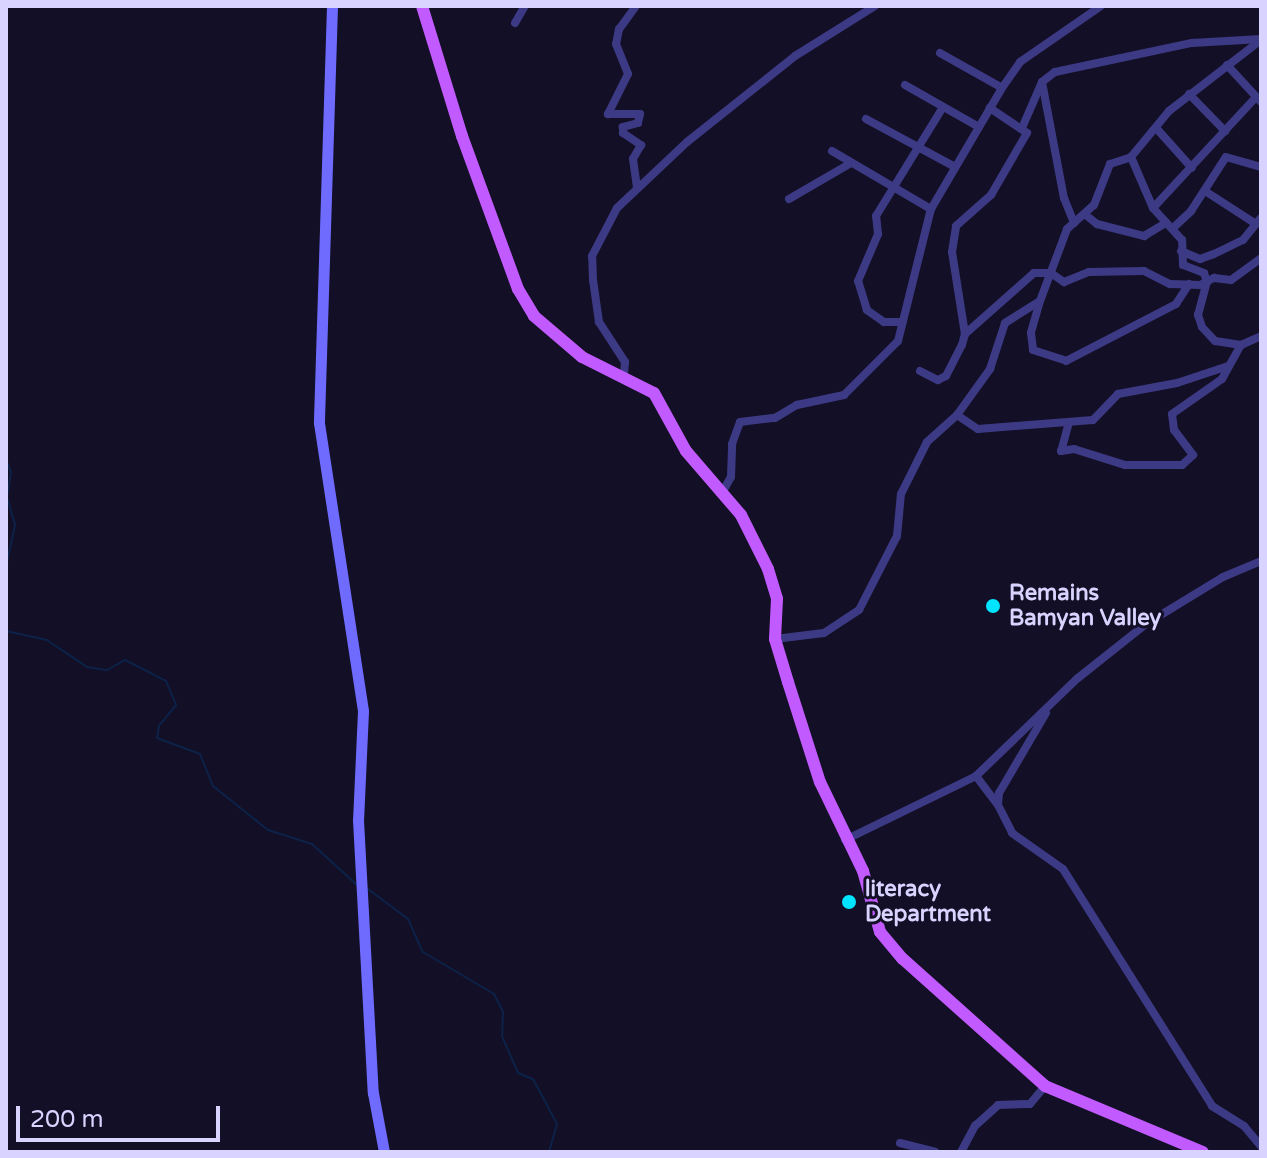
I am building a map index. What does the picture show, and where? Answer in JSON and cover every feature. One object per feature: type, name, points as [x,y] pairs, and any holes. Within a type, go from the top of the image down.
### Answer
[{"type":"main road","points":[[332,6],[319,423],[363,711],[358,820],[373,1093],[384,1152]]},
{"type":"main road","points":[[422,6],[442,77],[518,289],[558,341],[624,374],[654,393],[686,451],[741,515],[768,569],[777,599],[775,639],[820,782],[845,840],[863,871],[880,932],[1045,1086],[1203,1152]]},
{"type":"street","points":[[515,23],[525,6]]},
{"type":"street","points":[[636,6],[619,29],[616,44],[628,74],[608,114],[640,114],[638,123],[623,127],[623,133],[641,145],[633,159],[637,188]]},
{"type":"street","points":[[624,374],[625,362],[599,322],[592,256],[617,208],[795,56],[875,6]]},
{"type":"street","points":[[722,493],[731,477],[732,444],[740,422],[775,418],[797,405],[844,395],[898,341],[899,322],[931,209],[1002,88],[1020,62],[1101,6]]},
{"type":"street","points":[[1189,284],[1176,304],[1066,361],[1033,350],[1031,333],[1051,273],[1074,223],[1087,216],[1110,164],[1131,157],[1189,94],[1261,40]]},
{"type":"street","points":[[1022,128],[1042,82],[1055,72],[1192,43],[1261,40]]},
{"type":"street","points":[[940,53],[1002,88]]},
{"type":"street","points":[[1153,208],[1258,100],[1227,65]]},
{"type":"street","points":[[1042,82],[1064,198],[1074,223]]},
{"type":"street","points":[[905,85],[979,127]]},
{"type":"street","points":[[1189,94],[1225,131]]},
{"type":"street","points":[[899,322],[884,322],[867,310],[858,281],[878,234],[876,216],[943,107]]},
{"type":"street","points":[[965,334],[952,252],[956,226],[991,195],[1027,133],[990,108]]},
{"type":"street","points":[[866,119],[955,167]]},
{"type":"street","points":[[1157,129],[1192,168]]},
{"type":"street","points":[[832,151],[892,189],[931,209]]},
{"type":"street","points":[[1131,157],[1153,208],[1182,240],[1183,265],[1204,273],[1207,282],[1198,315],[1202,327],[1215,341],[1241,345],[1261,336]]},
{"type":"street","points":[[1087,216],[1097,224],[1144,236],[1169,226],[1205,191],[1226,157],[1261,167]]},
{"type":"street","points":[[789,199],[851,163]]},
{"type":"street","points":[[1181,251],[1200,259],[1214,254],[1243,240],[1259,221],[1205,191]]},
{"type":"street","points":[[920,371],[938,380],[946,376],[965,334],[1034,273],[1051,273],[1064,282],[1089,272],[1144,271],[1170,284],[1189,284],[1231,280],[1261,258]]},
{"type":"street","points":[[775,639],[824,633],[859,610],[897,536],[901,494],[927,442],[957,415],[990,369],[1005,323],[1040,301]]},
{"type":"street","points":[[1069,422],[1058,446],[1061,451],[1074,449],[1125,465],[1182,465],[1193,455],[1174,430],[1172,414],[1222,379],[1241,345]]},
{"type":"street","points":[[957,415],[978,429],[1069,422],[1103,415],[1118,394],[1177,383],[1228,366]]},
{"type":"street","points":[[845,840],[976,776],[1046,713],[1091,666],[1165,611],[1261,561]]},
{"type":"street","points":[[998,805],[999,793],[1046,713]]},
{"type":"street","points":[[976,776],[998,805],[1012,833],[1063,869],[1212,1106],[1244,1126],[1261,1146]]},
{"type":"street","points":[[961,1152],[975,1126],[998,1105],[1030,1104],[1045,1086]]},
{"type":"street","points":[[900,1143],[935,1152]]},
{"type":"waterway","points":[[6,459],[11,472],[7,497],[15,525],[6,567]]},
{"type":"waterway","points":[[6,631],[47,640],[87,667],[107,670],[125,660],[166,681],[176,705],[159,726],[157,738],[200,754],[213,786],[268,830],[312,844],[358,886]]},
{"type":"waterway","points":[[368,889],[408,919],[423,952],[494,994],[503,1012],[502,1036],[518,1073],[533,1079],[557,1124],[549,1152]]},
{"type":"place","name":"Remains Bamyan Valley","points":[[993,606]]},
{"type":"place","name":"literacy Department","points":[[849,902]]}]
